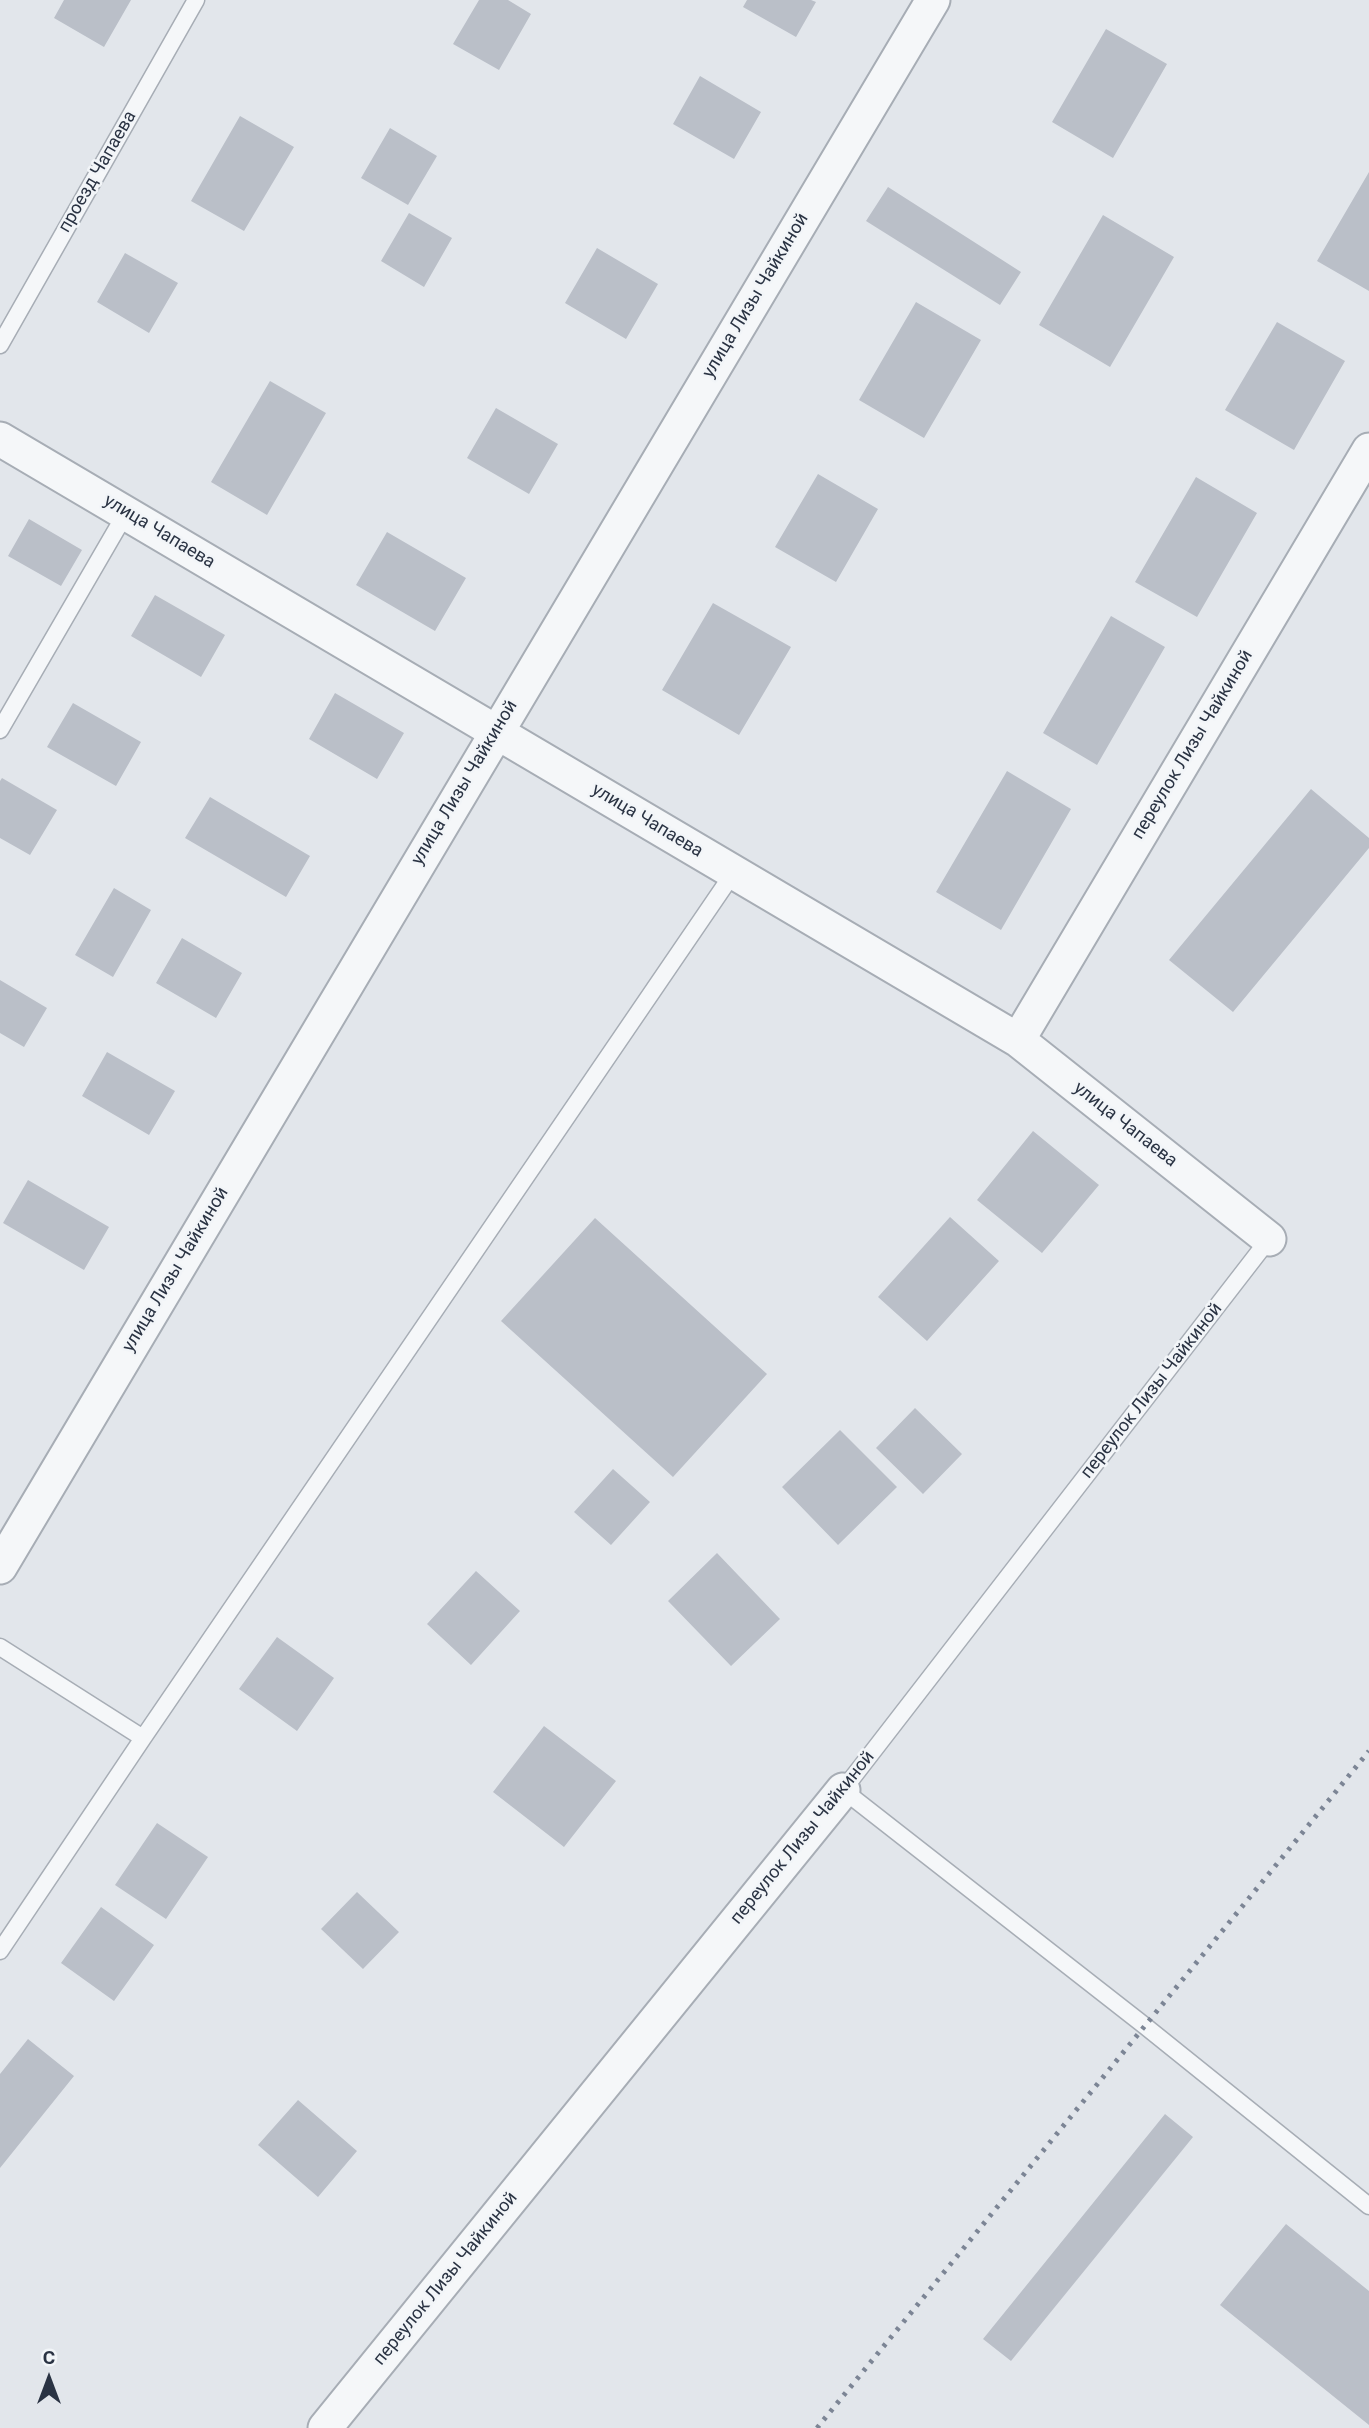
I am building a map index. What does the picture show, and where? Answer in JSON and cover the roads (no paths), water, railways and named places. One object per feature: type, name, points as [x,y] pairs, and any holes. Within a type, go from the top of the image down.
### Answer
[{"type":"street","name":"улица Лизы Чайкиной","points":[[0,1567],[933,0]]},
{"type":"street","name":"улица Чапаева","points":[[0,439],[1018,1040],[1269,1239]]},
{"type":"street","name":"переулок Лизы Чайкиной","points":[[1018,1040],[1369,450]]},
{"type":"street","name":"переулок Лизы Чайкиной","points":[[325,2428],[843,1790]]},
{"type":"lane","name":"проезд Чапаева","points":[[0,345],[196,0]]},
{"type":"lane","points":[[0,730],[126,513]]},
{"type":"lane","points":[[0,1951],[734,872]]},
{"type":"lane","name":"переулок Лизы Чайкиной","points":[[843,1790],[1269,1239]]},
{"type":"lane","points":[[0,1647],[143,1738]]},
{"type":"lane","points":[[843,1790],[1145,2026],[1369,2206]]},
{"type":"railway","points":[[817,2428],[1369,1751]]}]
